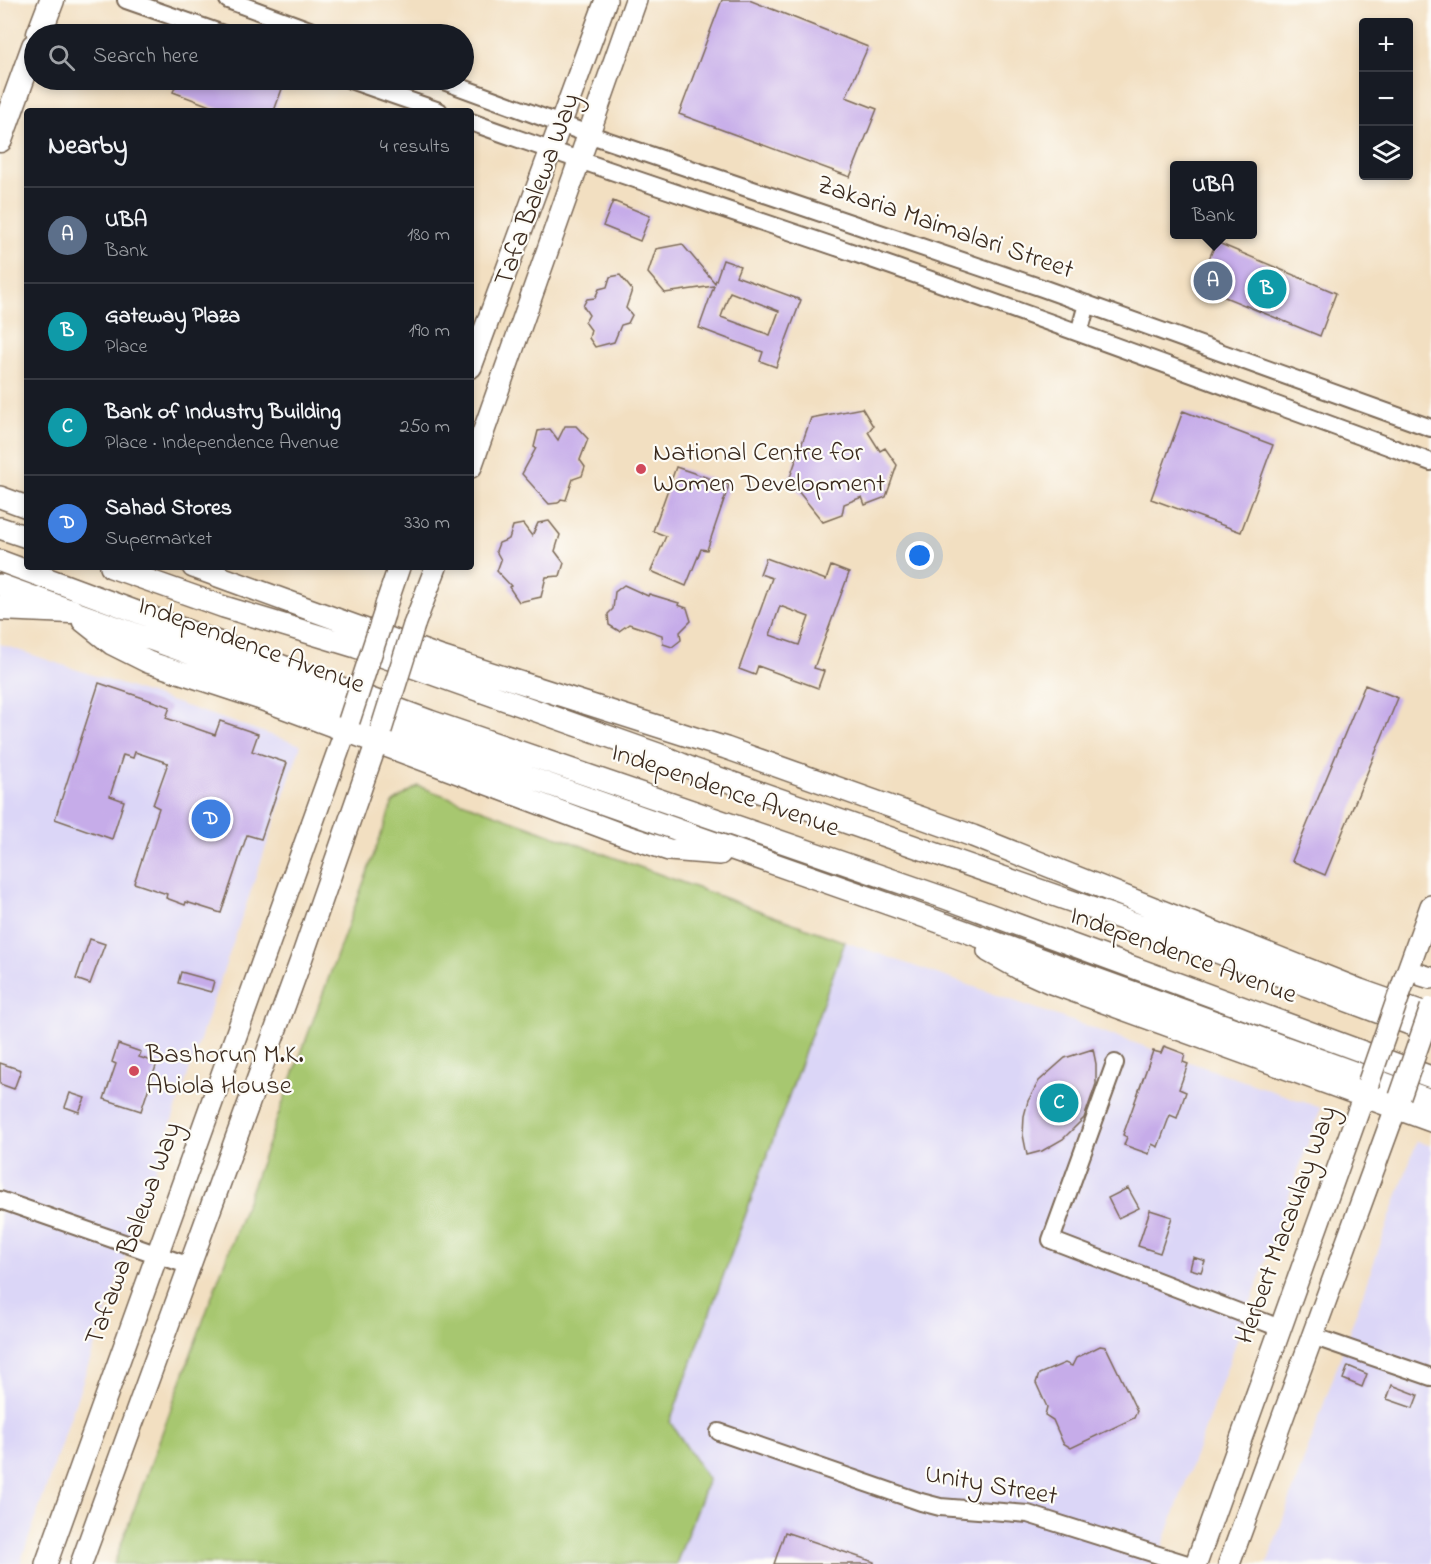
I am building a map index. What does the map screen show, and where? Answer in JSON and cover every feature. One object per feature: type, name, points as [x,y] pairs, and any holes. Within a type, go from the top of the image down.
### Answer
[{"type":"highway","points":[[43,24],[52,0]]},
{"type":"highway","points":[[0,140],[24,74]]},
{"type":"highway","points":[[0,608],[71,611]]},
{"type":"main road","points":[[474,359],[606,0]]},
{"type":"main road","name":"Tafa Balewa Way","points":[[474,458],[636,0]]},
{"type":"main road","points":[[0,497],[24,506]]},
{"type":"main road","points":[[0,528],[24,536]]},
{"type":"main road","name":"Independence Avenue","points":[[0,561],[24,570]]},
{"type":"main road","name":"Independence Avenue","points":[[24,570],[430,721],[945,898],[1431,1077]]},
{"type":"main road","name":"Independence Avenue","points":[[119,570],[224,607],[356,647],[647,750],[693,769],[1214,951],[1431,1032]]},
{"type":"main road","name":"Independence Avenue","points":[[201,570],[441,657],[726,748],[973,836],[1360,990],[1431,1015]]},
{"type":"main road","points":[[347,726],[398,570]]},
{"type":"main road","points":[[81,1564],[190,1266],[378,736],[434,570]]},
{"type":"main road","name":"Independence Avenue","points":[[0,585],[707,854],[741,854],[928,918],[1431,1100]]},
{"type":"main road","points":[[71,611],[112,644],[148,663],[378,736],[615,832],[673,840]]},
{"type":"main road","name":"Tafawa Balewa Way","points":[[46,1564],[347,726]]},
{"type":"main road","name":"Herbert Macaulay Way","points":[[1196,1564],[1431,906]]},
{"type":"main road","points":[[950,926],[1020,969],[1051,984],[1366,1090],[1398,1102],[1431,1121]]},
{"type":"main road","points":[[1407,974],[1431,978]]},
{"type":"main road","points":[[1229,1564],[1431,1008]]},
{"type":"street","points":[[126,0],[194,24]]},
{"type":"street","points":[[228,0],[293,24]]},
{"type":"street","points":[[379,90],[430,108]]},
{"type":"street","name":"Zakaria Maimalari Street","points":[[468,90],[588,134],[1042,288],[1431,428]]},
{"type":"street","name":"Zakaria Maimalari Street","points":[[474,123],[1033,316],[1431,462]]},
{"type":"street","points":[[1079,333],[1087,304]]},
{"type":"street","points":[[1115,1063],[1051,1240],[1280,1328]]},
{"type":"street","points":[[0,1200],[190,1266]]},
{"type":"street","points":[[1312,1336],[1431,1377]]},
{"type":"street","name":"Unity Street","points":[[719,1432],[921,1502],[940,1507],[1028,1514],[1187,1564]]},
{"type":"shaded area","points":[[0,644],[301,745],[20,1564],[0,1564]]},
{"type":"shaded area","points":[[845,942],[1321,1108],[1156,1564],[676,1564],[708,1479],[670,1422]]},
{"type":"shaded area","points":[[1417,1141],[1431,1146],[1431,1564],[1267,1564]]},
{"type":"green space","points":[[418,786],[845,942],[670,1422],[708,1479],[676,1564],[114,1564],[393,802]]},
{"type":"building","points":[[722,0],[749,0],[868,47],[846,97],[877,109],[850,177],[679,114]]},
{"type":"building","points":[[174,90],[282,90],[275,108],[215,108],[173,92]]},
{"type":"building","points":[[613,201],[650,216],[640,241],[603,226]]},
{"type":"building","points":[[1216,242],[1336,293],[1320,336],[1198,286]]},
{"type":"building","points":[[682,244],[715,283],[723,260],[740,266],[736,276],[801,300],[776,367],[760,361],[763,352],[699,328],[714,286],[665,293],[648,273],[656,249]],"holes":[[[730,292],[779,311],[770,335],[721,317]]]},
{"type":"building","points":[[620,275],[632,290],[626,308],[632,315],[628,323],[621,325],[614,342],[595,347],[589,338],[591,330],[585,322],[589,315],[583,306],[587,299],[595,298],[599,289],[607,287],[610,277]]},
{"type":"building","points":[[862,408],[873,426],[868,432],[880,451],[885,448],[897,465],[886,497],[865,505],[862,497],[844,504],[842,515],[823,522],[789,480],[811,418]]},
{"type":"building","points":[[1183,411],[1273,445],[1241,532],[1151,499]]},
{"type":"building","points":[[565,426],[576,426],[588,439],[580,460],[585,467],[582,476],[573,479],[566,500],[561,499],[558,503],[549,504],[522,474],[536,448],[534,447],[538,431],[550,429],[558,440]]},
{"type":"building","points":[[676,467],[729,485],[707,550],[701,549],[686,586],[651,571],[666,536],[653,531]]},
{"type":"building","points":[[549,521],[560,535],[555,551],[564,563],[560,576],[546,577],[541,597],[519,602],[509,587],[511,586],[497,571],[501,560],[496,551],[499,543],[509,539],[513,526],[523,524],[532,536],[538,523]]},
{"type":"building","points":[[766,558],[826,580],[831,566],[849,573],[814,668],[824,671],[818,688],[758,666],[755,675],[739,669],[772,578],[760,574]],"holes":[[[780,606],[809,617],[799,645],[770,635]]]},
{"type":"building","points":[[624,585],[648,596],[649,594],[679,603],[678,605],[687,608],[691,621],[680,632],[681,640],[672,647],[663,644],[662,635],[629,624],[619,631],[609,625],[608,614],[613,609],[615,592]]},
{"type":"building","points":[[99,683],[170,707],[166,718],[215,735],[220,721],[258,734],[252,751],[287,763],[261,839],[247,835],[221,913],[186,902],[185,905],[166,898],[167,894],[134,883],[159,808],[153,805],[168,763],[135,752],[133,758],[123,755],[110,796],[124,801],[112,839],[55,819]]},
{"type":"building","points":[[1365,685],[1398,698],[1325,875],[1292,861]]},
{"type":"building","points":[[90,939],[105,944],[90,984],[76,979]]},
{"type":"building","points":[[181,972],[214,981],[211,992],[178,983]]},
{"type":"building","name":"Bashorun M.K. Abiola House","points":[[118,1044],[141,1052],[139,1057],[157,1063],[141,1111],[104,1099],[116,1064],[112,1062]]},
{"type":"building","points":[[1164,1046],[1185,1054],[1183,1062],[1188,1064],[1179,1089],[1186,1092],[1177,1118],[1170,1115],[1158,1147],[1152,1144],[1149,1154],[1124,1145],[1127,1137],[1123,1135],[1153,1051],[1161,1053]]},
{"type":"building","points":[[1093,1049],[1096,1084],[1084,1118],[1063,1139],[1042,1151],[1027,1155],[1023,1135],[1024,1116],[1028,1101],[1039,1081],[1065,1058]]},
{"type":"building","points":[[0,1063],[21,1070],[14,1089],[0,1084]]},
{"type":"building","points":[[70,1093],[85,1098],[79,1112],[65,1107]]},
{"type":"building","points":[[1128,1188],[1139,1208],[1118,1218],[1108,1198]]},
{"type":"building","points":[[1150,1210],[1172,1217],[1160,1253],[1138,1246]]},
{"type":"building","points":[[1193,1257],[1205,1261],[1201,1272],[1190,1269]]},
{"type":"building","points":[[1100,1346],[1106,1347],[1137,1411],[1134,1418],[1071,1448],[1063,1443],[1053,1420],[1045,1415],[1047,1407],[1036,1383],[1039,1374],[1065,1363],[1072,1366],[1076,1358]]},
{"type":"building","points":[[1348,1366],[1367,1374],[1362,1387],[1343,1379]]},
{"type":"building","points":[[1392,1385],[1418,1395],[1413,1408],[1387,1399]]},
{"type":"building","points":[[785,1532],[874,1562],[874,1564],[774,1564]]},
{"type":"place","name":"UBA","points":[[1213,281]]},
{"type":"place","name":"Gateway Plaza","points":[[1267,289]]},
{"type":"place","name":"National Centre for Women Development","points":[[641,469]]},
{"type":"place","name":"Sahad Stores","points":[[211,819]]},
{"type":"place","name":"Bashorun M.K. Abiola House","points":[[134,1071]]},
{"type":"place","name":"Bank of Industry Building","points":[[1059,1103]]}]
